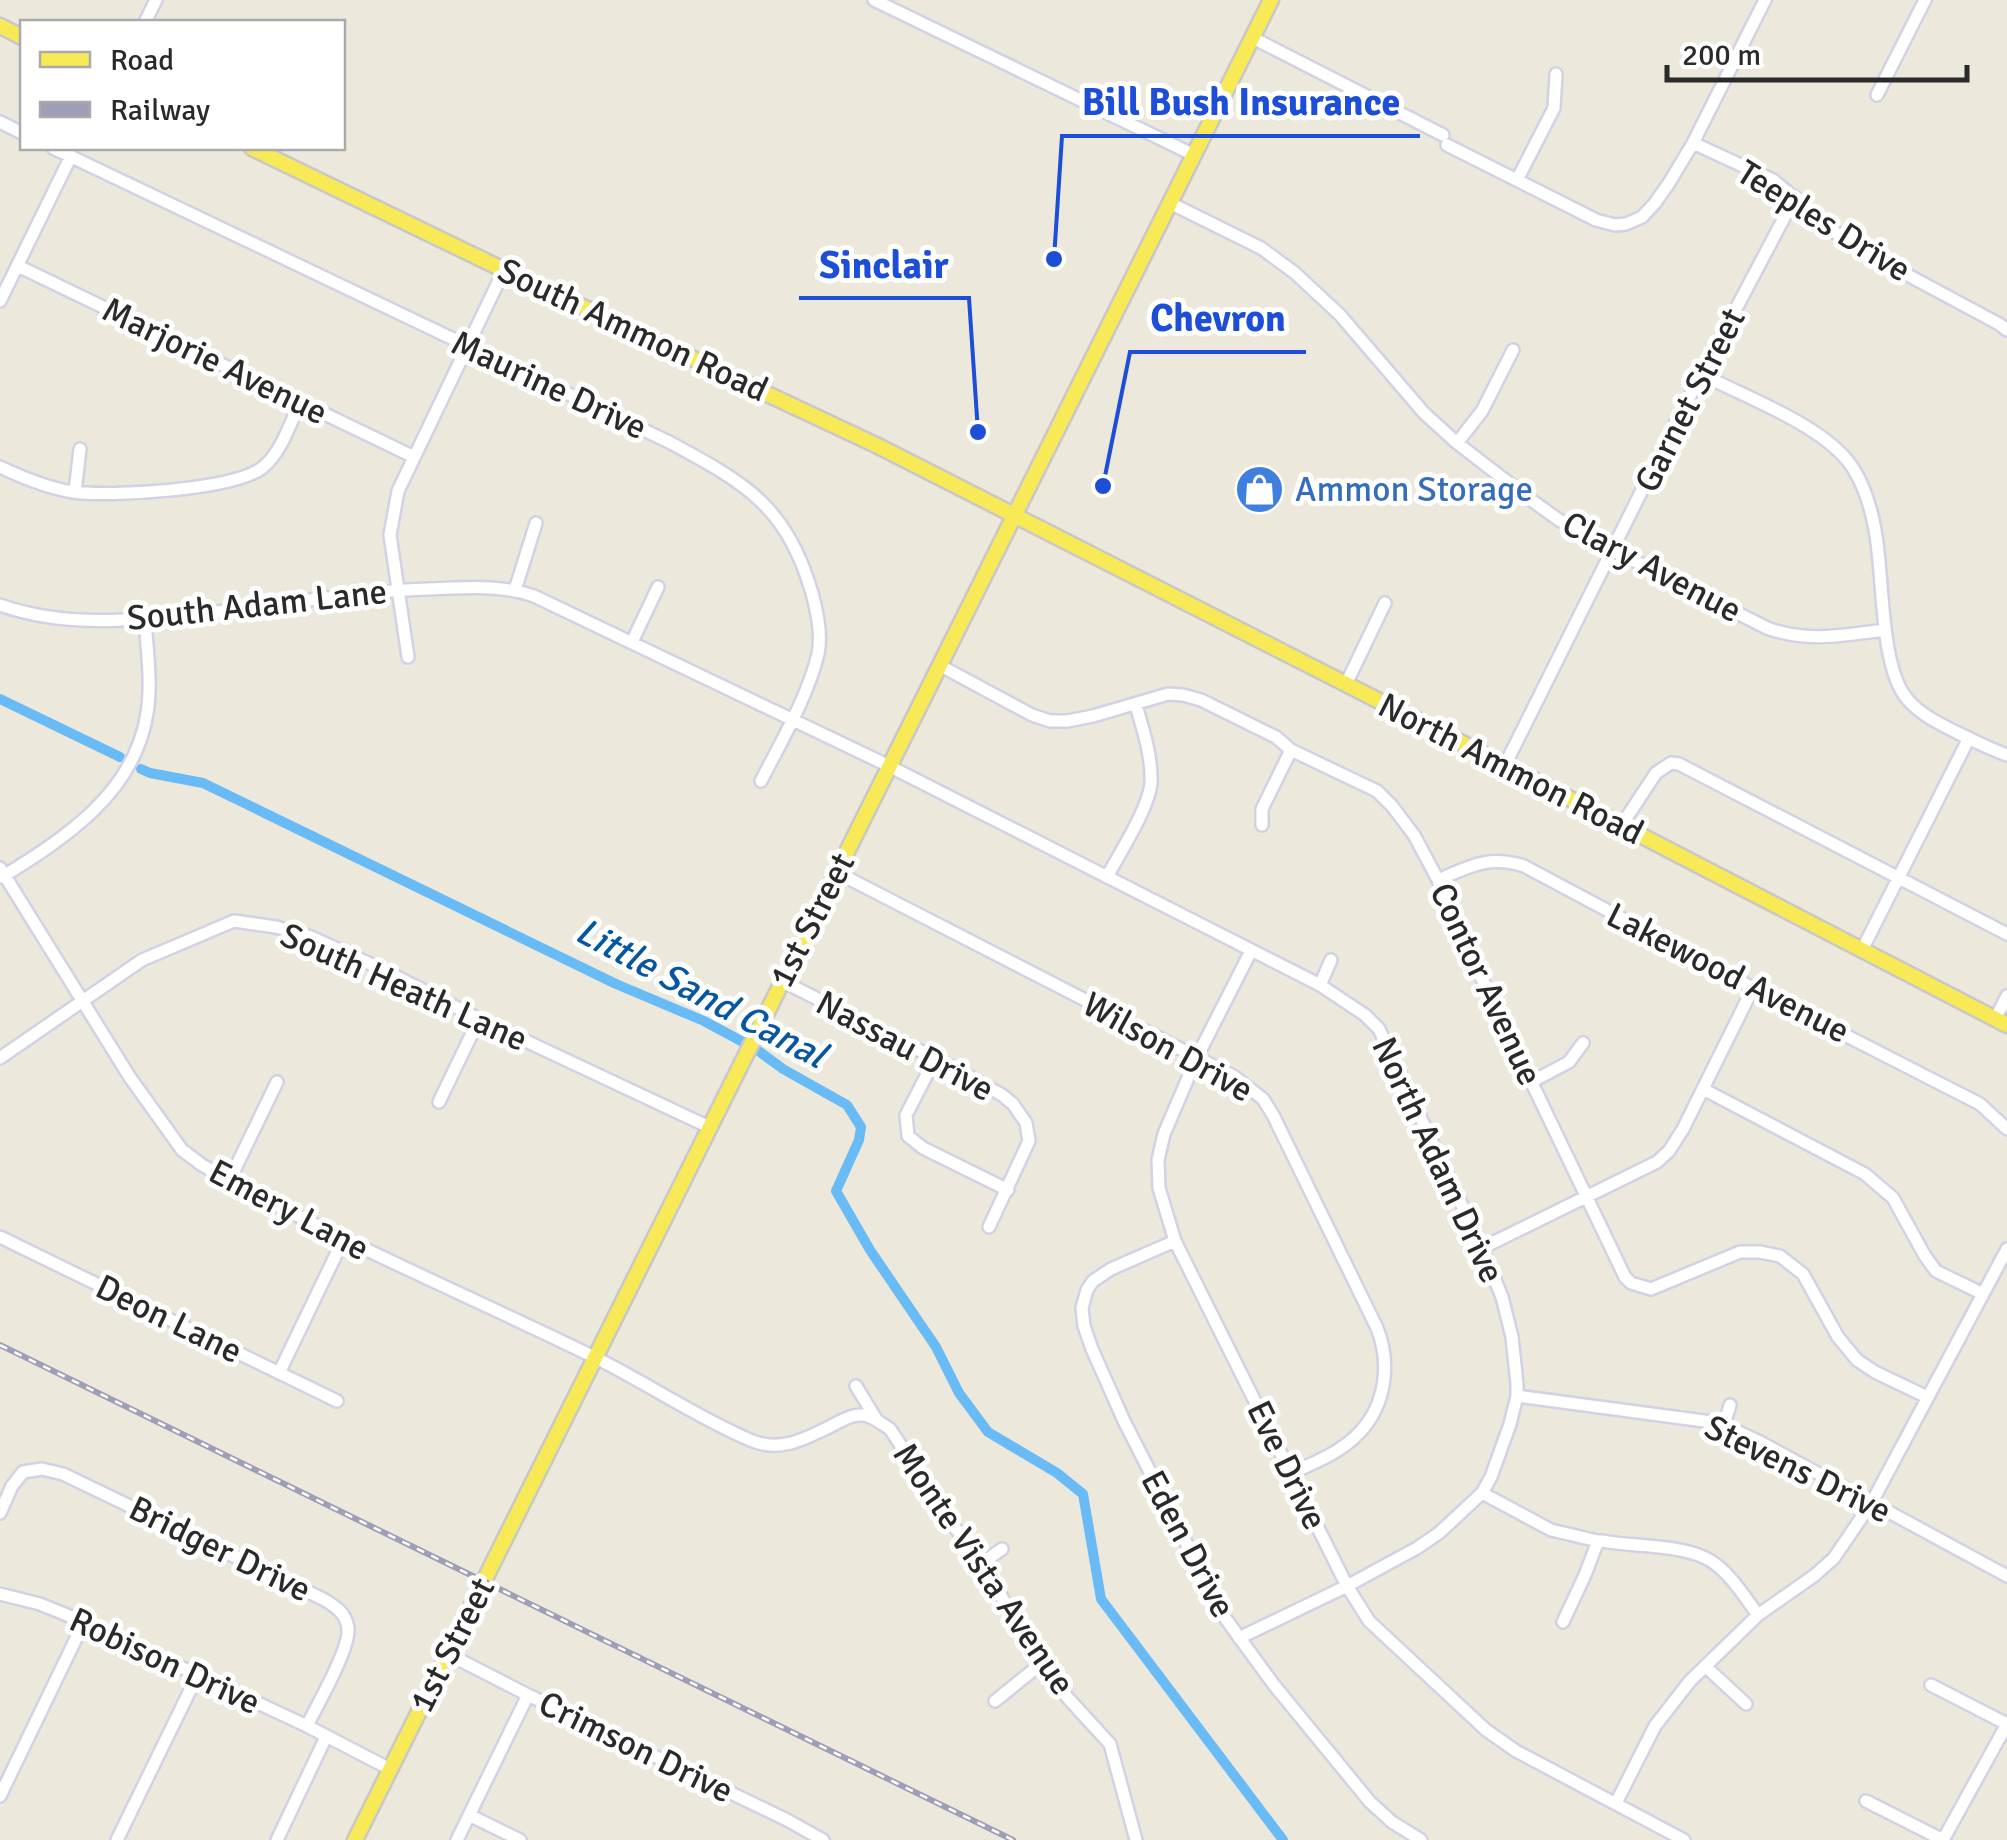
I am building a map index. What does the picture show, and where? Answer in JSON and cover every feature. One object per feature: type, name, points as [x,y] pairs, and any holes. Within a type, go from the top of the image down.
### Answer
[{"type":"main road","name":"1st Street","points":[[354,1840],[1271,0]]},
{"type":"main road","name":"South Ammon Road","points":[[256,150],[1014,514]]},
{"type":"main road","name":"North Ammon Road","points":[[1014,514],[2001,1022]]},
{"type":"street","points":[[874,0],[1194,155]]},
{"type":"street","points":[[1253,38],[1517,180],[1615,226],[1642,218],[1669,184],[1765,0]]},
{"type":"street","points":[[1877,95],[1925,0]]},
{"type":"street","points":[[1517,180],[1554,108],[1556,74]]},
{"type":"street","name":"Teeples Drive","points":[[1693,143],[1773,180],[1848,243],[2007,330]]},
{"type":"street","name":"Maurine Drive","points":[[58,150],[669,442],[730,475],[762,500],[784,528],[806,575],[820,640],[813,670],[761,781]]},
{"type":"street","points":[[0,302],[71,156]]},
{"type":"street","name":"Garnet Street","points":[[1505,765],[1672,430],[1795,197]]},
{"type":"street","name":"Clary Avenue","points":[[1170,203],[1260,248],[1295,273],[1340,315],[1424,413],[1457,443],[1559,520],[1785,635],[1808,638],[1885,630]]},
{"type":"street","name":"Marjorie Avenue","points":[[18,266],[412,456]]},
{"type":"street","points":[[408,656],[390,535],[398,491],[504,270]]},
{"type":"street","points":[[1457,443],[1482,411],[1514,350]]},
{"type":"street","points":[[1703,375],[1808,428],[1848,461],[1872,515],[1880,558],[1885,630],[1897,684],[1921,712],[2007,755]]},
{"type":"street","points":[[0,467],[48,487],[75,492],[119,494],[195,488],[260,470],[272,458],[300,402]]},
{"type":"street","points":[[75,492],[80,449]]},
{"type":"street","points":[[516,590],[536,523]]},
{"type":"street","points":[[632,642],[658,586]]},
{"type":"street","name":"South Adam Lane","points":[[0,604],[19,612],[71,621],[145,620],[397,590],[516,590],[889,766]]},
{"type":"street","points":[[1346,684],[1385,603]]},
{"type":"street","points":[[2,874],[45,851],[100,807],[123,776],[147,716],[150,680],[145,620]]},
{"type":"street","name":"Contor Avenue","points":[[939,666],[1050,721],[1080,718],[1168,694],[1201,700],[1377,791],[1414,835],[1438,880],[1625,1278],[1632,1284],[1651,1288],[1740,1252],[1780,1256],[1803,1274],[1838,1337],[1857,1360],[1927,1397]]},
{"type":"street","points":[[1107,877],[1148,800],[1151,784],[1149,752],[1136,705]]},
{"type":"street","points":[[1862,950],[1968,738]]},
{"type":"street","points":[[1262,824],[1262,809],[1292,750]]},
{"type":"street","points":[[1621,826],[1656,773],[1671,762],[1679,764],[2007,934]]},
{"type":"street","name":"North Adam Drive","points":[[889,766],[1320,985],[1365,1016],[1380,1029],[1482,1248],[1509,1324],[1517,1396],[1503,1446],[1482,1493],[1440,1533],[1417,1548],[1239,1638]]},
{"type":"street","name":"Lakewood Avenue","points":[[1438,880],[1479,862],[1508,861],[1524,866],[1980,1104],[2007,1129]]},
{"type":"street","name":"Wilson Drive","points":[[836,872],[1235,1077],[1263,1099],[1383,1342],[1385,1378],[1373,1414],[1358,1434],[1337,1450],[1291,1473]]},
{"type":"street","name":"Emery Lane","points":[[2,874],[129,1076],[182,1150],[230,1181],[342,1240],[594,1357]]},
{"type":"street","name":"South Heath Lane","points":[[0,1058],[142,960],[234,921],[310,937],[709,1126]]},
{"type":"street","name":"Eve Drive","points":[[1251,951],[1196,1057],[1164,1134],[1158,1160],[1159,1188],[1175,1241],[1347,1586],[1369,1621],[1486,1730],[1516,1751],[1684,1840]]},
{"type":"street","points":[[1320,985],[1331,960]]},
{"type":"street","name":"Nassau Drive","points":[[782,981],[1013,1104],[1026,1123],[1029,1142],[989,1227]]},
{"type":"street","points":[[1482,1248],[1658,1162],[1683,1130],[1753,988]]},
{"type":"street","points":[[2001,1022],[2007,996]]},
{"type":"street","points":[[439,1102],[479,1020]]},
{"type":"street","points":[[1533,1082],[1568,1062],[1583,1044]]},
{"type":"street","points":[[935,1060],[906,1116],[908,1136],[1008,1190]]},
{"type":"street","points":[[230,1181],[277,1082]]},
{"type":"street","points":[[1702,1089],[1865,1174],[1893,1198],[1936,1271],[1982,1294]]},
{"type":"street","name":"Deon Lane","points":[[0,1237],[338,1401]]},
{"type":"street","points":[[278,1373],[342,1240]]},
{"type":"street","name":"Eden Drive","points":[[1175,1241],[1093,1281],[1082,1308],[1084,1326],[1124,1420],[1223,1615],[1370,1802],[1420,1840]]},
{"type":"street","points":[[1616,1803],[1655,1726],[1690,1681],[1758,1615],[1834,1558],[1872,1502],[2007,1249]]},
{"type":"street","name":"Monte Vista Avenue","points":[[594,1357],[754,1442],[791,1444],[853,1415],[864,1415],[890,1429],[956,1528],[985,1561],[998,1592],[1042,1663],[1110,1744],[1136,1840]]},
{"type":"street","points":[[856,1386],[876,1420]]},
{"type":"street","name":"Stevens Drive","points":[[1517,1396],[1724,1425],[2007,1576]]},
{"type":"street","points":[[1724,1425],[1730,1405]]},
{"type":"street","name":"Bridger Drive","points":[[0,1513],[23,1472],[42,1469],[62,1474],[340,1609],[348,1626],[347,1644],[307,1726]]},
{"type":"street","points":[[1482,1493],[1551,1530],[1598,1542],[1668,1548],[1702,1556],[1734,1582],[1758,1615]]},
{"type":"street","points":[[1563,1622],[1598,1542]]},
{"type":"street","points":[[985,1561],[1002,1549]]},
{"type":"street","name":"Robison Drive","points":[[0,1594],[40,1604],[84,1622],[390,1769]]},
{"type":"street","points":[[0,1796],[84,1622]]},
{"type":"street","name":"Crimson Drive","points":[[448,1654],[823,1840]]},
{"type":"street","points":[[994,1701],[1042,1663]]},
{"type":"street","points":[[1706,1666],[1746,1704]]},
{"type":"street","points":[[117,1840],[197,1676]]},
{"type":"street","points":[[1866,1801],[1943,1840],[2007,1724],[1931,1685]]},
{"type":"street","points":[[457,1840],[528,1696]]},
{"type":"street","points":[[277,1840],[326,1737]]},
{"type":"street","points":[[469,1815],[520,1840]]},
{"type":"waterway","name":"Little Sand Canal","points":[[0,699],[120,757]]},
{"type":"waterway","name":"Little Sand Canal","points":[[141,769],[203,783],[616,984],[704,1021],[847,1105],[861,1127],[836,1191],[870,1250],[936,1347],[959,1393],[988,1432],[1057,1473],[1083,1494],[1101,1599],[1283,1840]]},
{"type":"railway","points":[[0,1345],[1013,1840]]},
{"type":"place","name":"Bill Bush Insurance","points":[[1054,259]]},
{"type":"place","name":"Sinclair","points":[[978,432]]},
{"type":"place","name":"Chevron","points":[[1103,486]]},
{"type":"place","name":"Ammon Storage","points":[[1260,489]]}]
